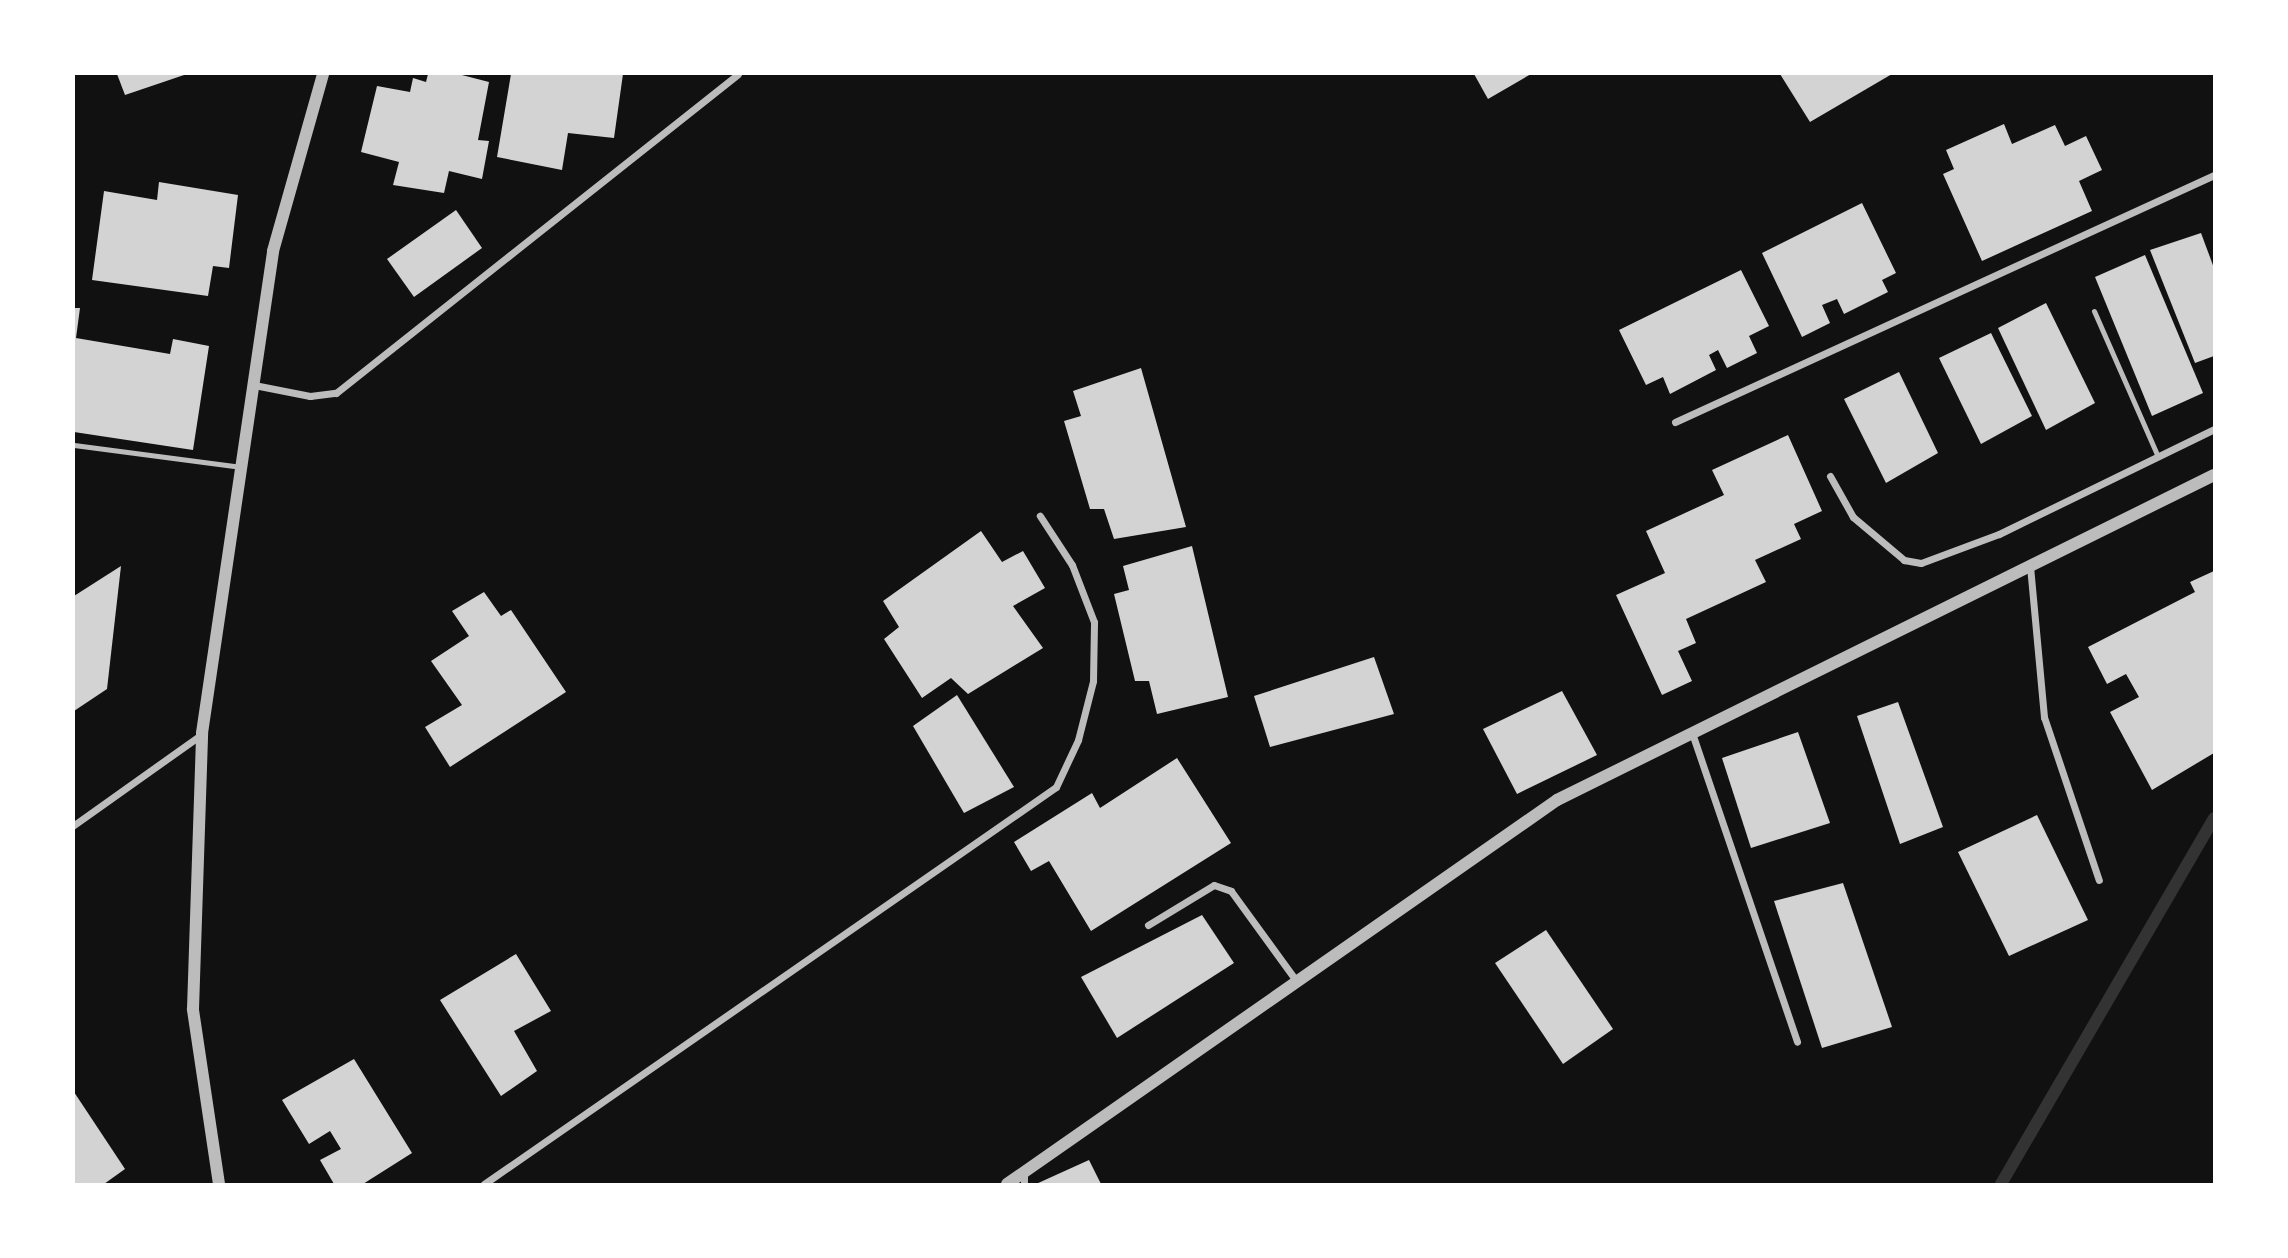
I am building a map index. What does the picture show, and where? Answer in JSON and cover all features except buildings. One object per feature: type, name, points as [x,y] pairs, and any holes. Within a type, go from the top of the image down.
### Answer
[{"type":"street","points":[[217,1183],[193,1009],[202,733],[273,251],[323,74]]},
{"type":"street","points":[[254,385],[310,396],[336,393],[738,74]]},
{"type":"street","points":[[1675,422],[2214,174]]},
{"type":"street","points":[[1830,475],[1853,517],[1904,560],[1921,564],[1999,534],[2214,429]]},
{"type":"street","points":[[1007,1185],[1024,1179],[1297,982],[1557,800],[2214,475]]},
{"type":"street","points":[[484,1185],[1056,787],[1078,740],[1093,681],[1094,622],[1072,565],[1040,516]]},
{"type":"street","points":[[2030,566],[2044,717],[2099,880]]},
{"type":"street","points":[[74,825],[202,733]]},
{"type":"street","points":[[1692,733],[1797,1042]]},
{"type":"street","points":[[1147,925],[1214,885],[1231,891],[1297,982]]},
{"type":"lane","points":[[2094,312],[2158,457]]},
{"type":"lane","points":[[74,445],[241,467]]},
{"type":"waterway","points":[[2001,1184],[2214,818]]}]
